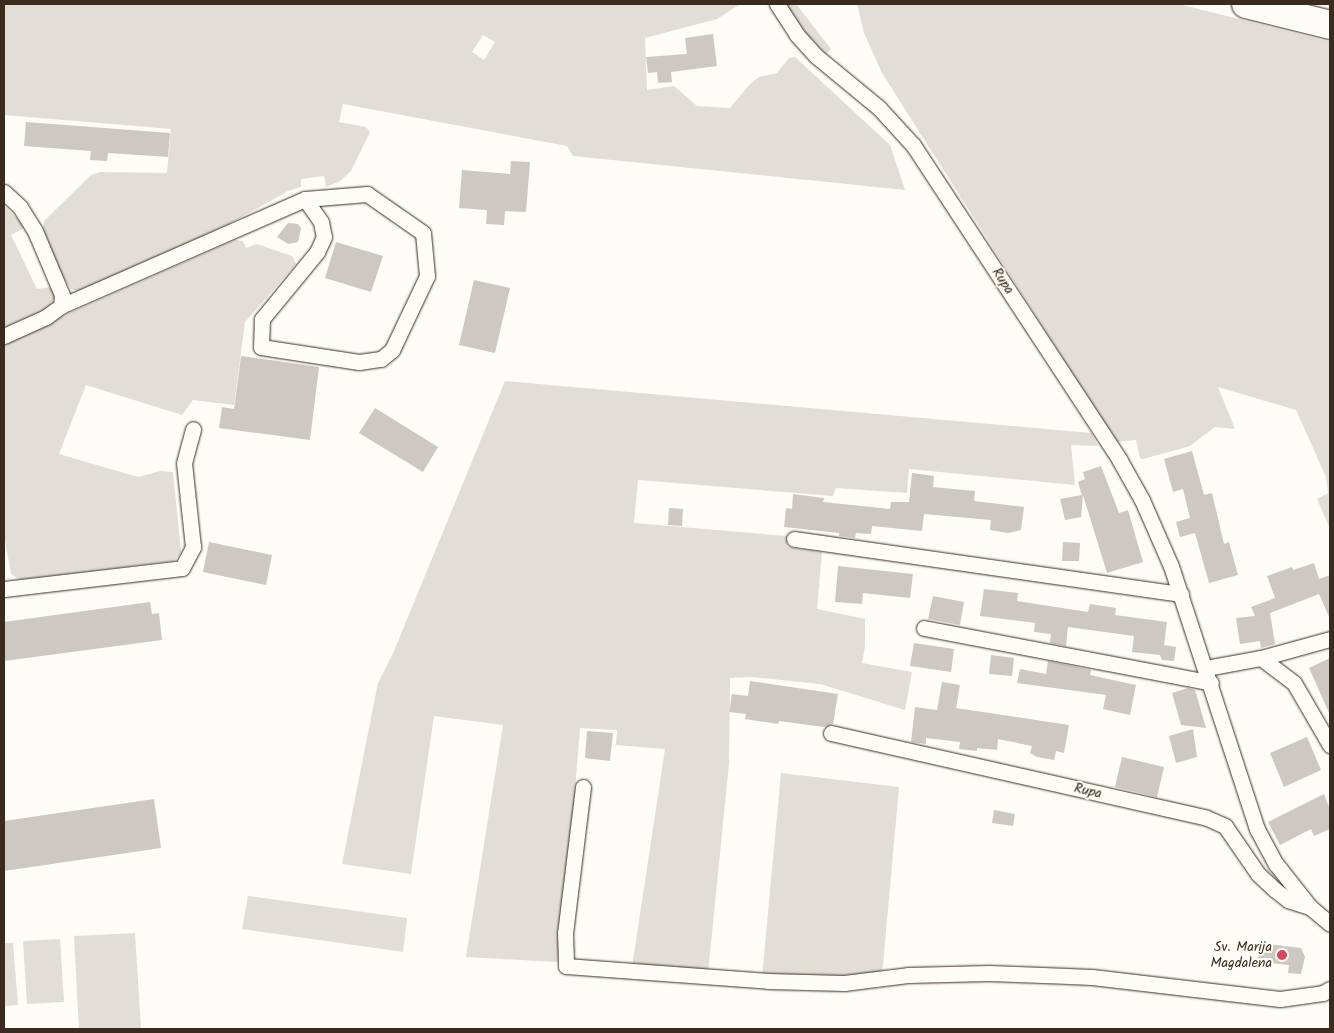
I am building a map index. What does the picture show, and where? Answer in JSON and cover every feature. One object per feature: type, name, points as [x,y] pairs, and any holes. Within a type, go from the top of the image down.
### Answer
[{"type":"highway","points":[[1246,4],[1330,25]]},
{"type":"street","name":"Rupa","points":[[777,4],[797,35],[816,56],[879,108],[926,162],[1118,459],[1159,536],[1181,594],[1257,829],[1276,864],[1310,906],[1330,924]]},
{"type":"street","points":[[4,192],[20,206],[35,231],[62,295],[61,306]]},
{"type":"street","points":[[4,336],[61,306],[305,199],[367,194],[423,233],[427,276],[392,350],[380,359],[359,362],[261,347],[262,319],[317,252],[324,237],[321,222],[305,199]]},
{"type":"street","points":[[4,588],[182,568],[193,546],[184,463],[193,428]]},
{"type":"street","points":[[794,539],[1181,594]]},
{"type":"street","points":[[924,628],[1211,684]]},
{"type":"street","points":[[1206,668],[1261,658],[1330,639]]},
{"type":"street","points":[[1261,658],[1294,683],[1330,745]]},
{"type":"street","name":"Rupa","points":[[831,733],[1207,818],[1225,826],[1258,874],[1274,889],[1288,900],[1310,906]]},
{"type":"street","points":[[583,787],[565,933],[566,966],[768,981],[844,983],[908,975],[989,973],[1092,977],[1280,999],[1322,993],[1330,989]]},
{"type":"shaded area","points":[[4,4],[740,4],[717,19],[645,38],[647,90],[674,86],[697,106],[730,108],[750,84],[759,77],[777,73],[789,58],[795,57],[890,145],[905,190],[573,156],[567,146],[343,104],[339,122],[366,127],[370,132],[351,171],[340,181],[326,187],[324,176],[301,179],[301,187],[288,191],[224,227],[81,292],[71,289],[58,270],[43,235],[44,221],[91,175],[100,172],[167,173],[171,129],[4,115]],"holes":[[[483,35],[495,42],[484,60],[472,52]]]},
{"type":"shaded area","points":[[786,4],[796,4],[831,49],[826,54],[802,31]]},
{"type":"shaded area","points":[[857,4],[1179,4],[1330,42],[1330,529],[1317,499],[1328,493],[1326,477],[1296,410],[1218,387],[1235,429],[1215,427],[1190,446],[1143,459],[1140,458],[1136,440],[1116,442],[882,73],[864,33]]},
{"type":"shaded area","points":[[4,206],[26,227],[11,235],[37,289],[51,287],[54,295],[53,301],[45,310],[4,328]]},
{"type":"shaded area","points":[[235,240],[243,241],[246,248],[257,244],[292,256],[296,264],[245,322],[234,405],[193,400],[182,415],[86,385],[59,454],[138,477],[160,471],[173,472],[181,552],[174,561],[20,580],[11,574],[4,535],[4,342]]},
{"type":"shaded area","points":[[505,381],[1091,433],[1098,446],[1071,445],[1075,485],[909,469],[907,493],[836,488],[833,496],[638,480],[634,523],[787,536],[787,547],[822,552],[817,609],[865,619],[865,647],[862,663],[912,672],[905,710],[820,684],[752,677],[730,678],[729,764],[708,973],[632,967],[665,749],[616,745],[617,730],[580,728],[562,952],[557,962],[466,957],[503,725],[434,716],[411,874],[342,864],[378,683],[394,651]]},
{"type":"shaded area","points":[[781,773],[899,787],[882,976],[762,977]]},
{"type":"shaded area","points":[[248,896],[407,918],[403,952],[242,929]]},
{"type":"shaded area","points":[[135,933],[141,1029],[79,1029],[74,936]]},
{"type":"shaded area","points":[[60,939],[64,1002],[27,1004],[23,941]]},
{"type":"shaded area","points":[[4,943],[13,943],[18,1005],[4,1006]]},
{"type":"building","points":[[713,34],[717,66],[671,72],[672,82],[658,83],[657,72],[648,73],[646,57],[687,54],[685,38]]},
{"type":"building","points":[[26,122],[170,133],[168,157],[108,153],[107,161],[90,160],[91,151],[24,146]]},
{"type":"building","points":[[511,161],[530,162],[526,212],[505,211],[504,225],[486,224],[487,210],[459,208],[462,170],[510,174]]},
{"type":"building","points":[[288,223],[298,224],[301,228],[298,242],[288,244],[277,237]]},
{"type":"building","points":[[336,242],[383,256],[371,292],[325,278]]},
{"type":"building","points":[[474,280],[510,288],[495,353],[459,345]]},
{"type":"building","points":[[241,356],[319,367],[310,440],[219,428],[222,407],[234,409]]},
{"type":"building","points":[[375,408],[438,447],[423,472],[359,433]]},
{"type":"building","points":[[1192,451],[1204,495],[1212,493],[1224,544],[1229,542],[1238,575],[1209,583],[1195,533],[1180,537],[1176,522],[1190,518],[1183,489],[1173,492],[1164,459]]},
{"type":"building","points":[[1101,466],[1119,513],[1128,510],[1143,562],[1107,573],[1083,495],[1081,517],[1065,520],[1060,499],[1082,495],[1078,482],[1085,479],[1083,472]]},
{"type":"building","points":[[912,473],[934,476],[933,487],[975,491],[974,501],[1024,507],[1021,530],[1008,533],[990,530],[991,520],[924,514],[922,531],[872,526],[871,534],[856,533],[855,538],[839,536],[839,533],[784,527],[786,508],[792,509],[793,494],[824,498],[823,502],[890,509],[891,502],[909,502]]},
{"type":"building","points":[[669,508],[683,509],[682,526],[668,525]]},
{"type":"building","points":[[209,542],[272,555],[266,585],[203,572]]},
{"type":"building","points":[[1063,542],[1080,543],[1079,561],[1062,561]]},
{"type":"building","points":[[1314,563],[1319,579],[1330,575],[1330,619],[1319,594],[1270,613],[1275,644],[1261,648],[1260,641],[1240,644],[1236,618],[1255,616],[1251,607],[1275,598],[1267,576],[1292,567],[1293,570]]},
{"type":"building","points":[[838,566],[913,574],[910,598],[863,593],[862,604],[835,602]]},
{"type":"building","points":[[984,589],[1018,593],[1017,601],[1088,612],[1090,604],[1116,608],[1115,615],[1167,622],[1164,645],[1176,647],[1174,661],[1162,660],[1160,655],[1132,652],[1134,636],[1068,627],[1066,646],[1050,643],[1051,634],[1034,632],[1035,623],[980,616]]},
{"type":"building","points":[[933,596],[964,602],[960,625],[928,619]]},
{"type":"building","points":[[150,602],[152,614],[159,613],[162,640],[4,661],[4,622]]},
{"type":"building","points":[[914,643],[954,649],[951,672],[910,666]]},
{"type":"building","points":[[991,655],[1014,658],[1012,676],[989,674]]},
{"type":"building","points":[[1330,658],[1330,715],[1309,668]]},
{"type":"building","points":[[1048,661],[1091,670],[1090,675],[1136,685],[1130,715],[1103,709],[1106,695],[1017,683],[1020,669],[1046,674]]},
{"type":"building","points":[[750,681],[838,694],[833,724],[824,727],[779,721],[778,724],[745,719],[746,714],[729,712],[732,694],[748,696]]},
{"type":"building","points":[[942,682],[960,685],[956,708],[1069,725],[1064,753],[1056,751],[1054,760],[1037,757],[1030,753],[1032,746],[998,739],[997,750],[977,748],[977,751],[959,749],[960,742],[926,738],[926,744],[911,742],[915,707],[937,710]]},
{"type":"building","points":[[1188,688],[1195,690],[1206,728],[1181,725],[1172,693]]},
{"type":"building","points":[[1193,729],[1197,757],[1176,763],[1169,736]]},
{"type":"building","points":[[587,731],[613,733],[610,761],[585,758]]},
{"type":"building","points":[[1307,737],[1321,770],[1284,787],[1270,753]]},
{"type":"building","points":[[1122,757],[1164,767],[1157,797],[1115,787]]},
{"type":"building","points":[[1324,794],[1330,810],[1330,829],[1314,836],[1311,829],[1280,845],[1268,822]]},
{"type":"building","points":[[154,799],[161,848],[4,871],[4,821]]},
{"type":"building","points":[[994,810],[1015,814],[1013,826],[992,823]]},
{"type":"building","name":"Sv. Marija Magdalena","points":[[1259,943],[1301,948],[1305,957],[1301,974],[1288,973],[1289,965],[1270,963],[1271,958],[1258,958]]},
{"type":"place","name":"Sv. Marija Magdalena","points":[[1282,955]]}]
